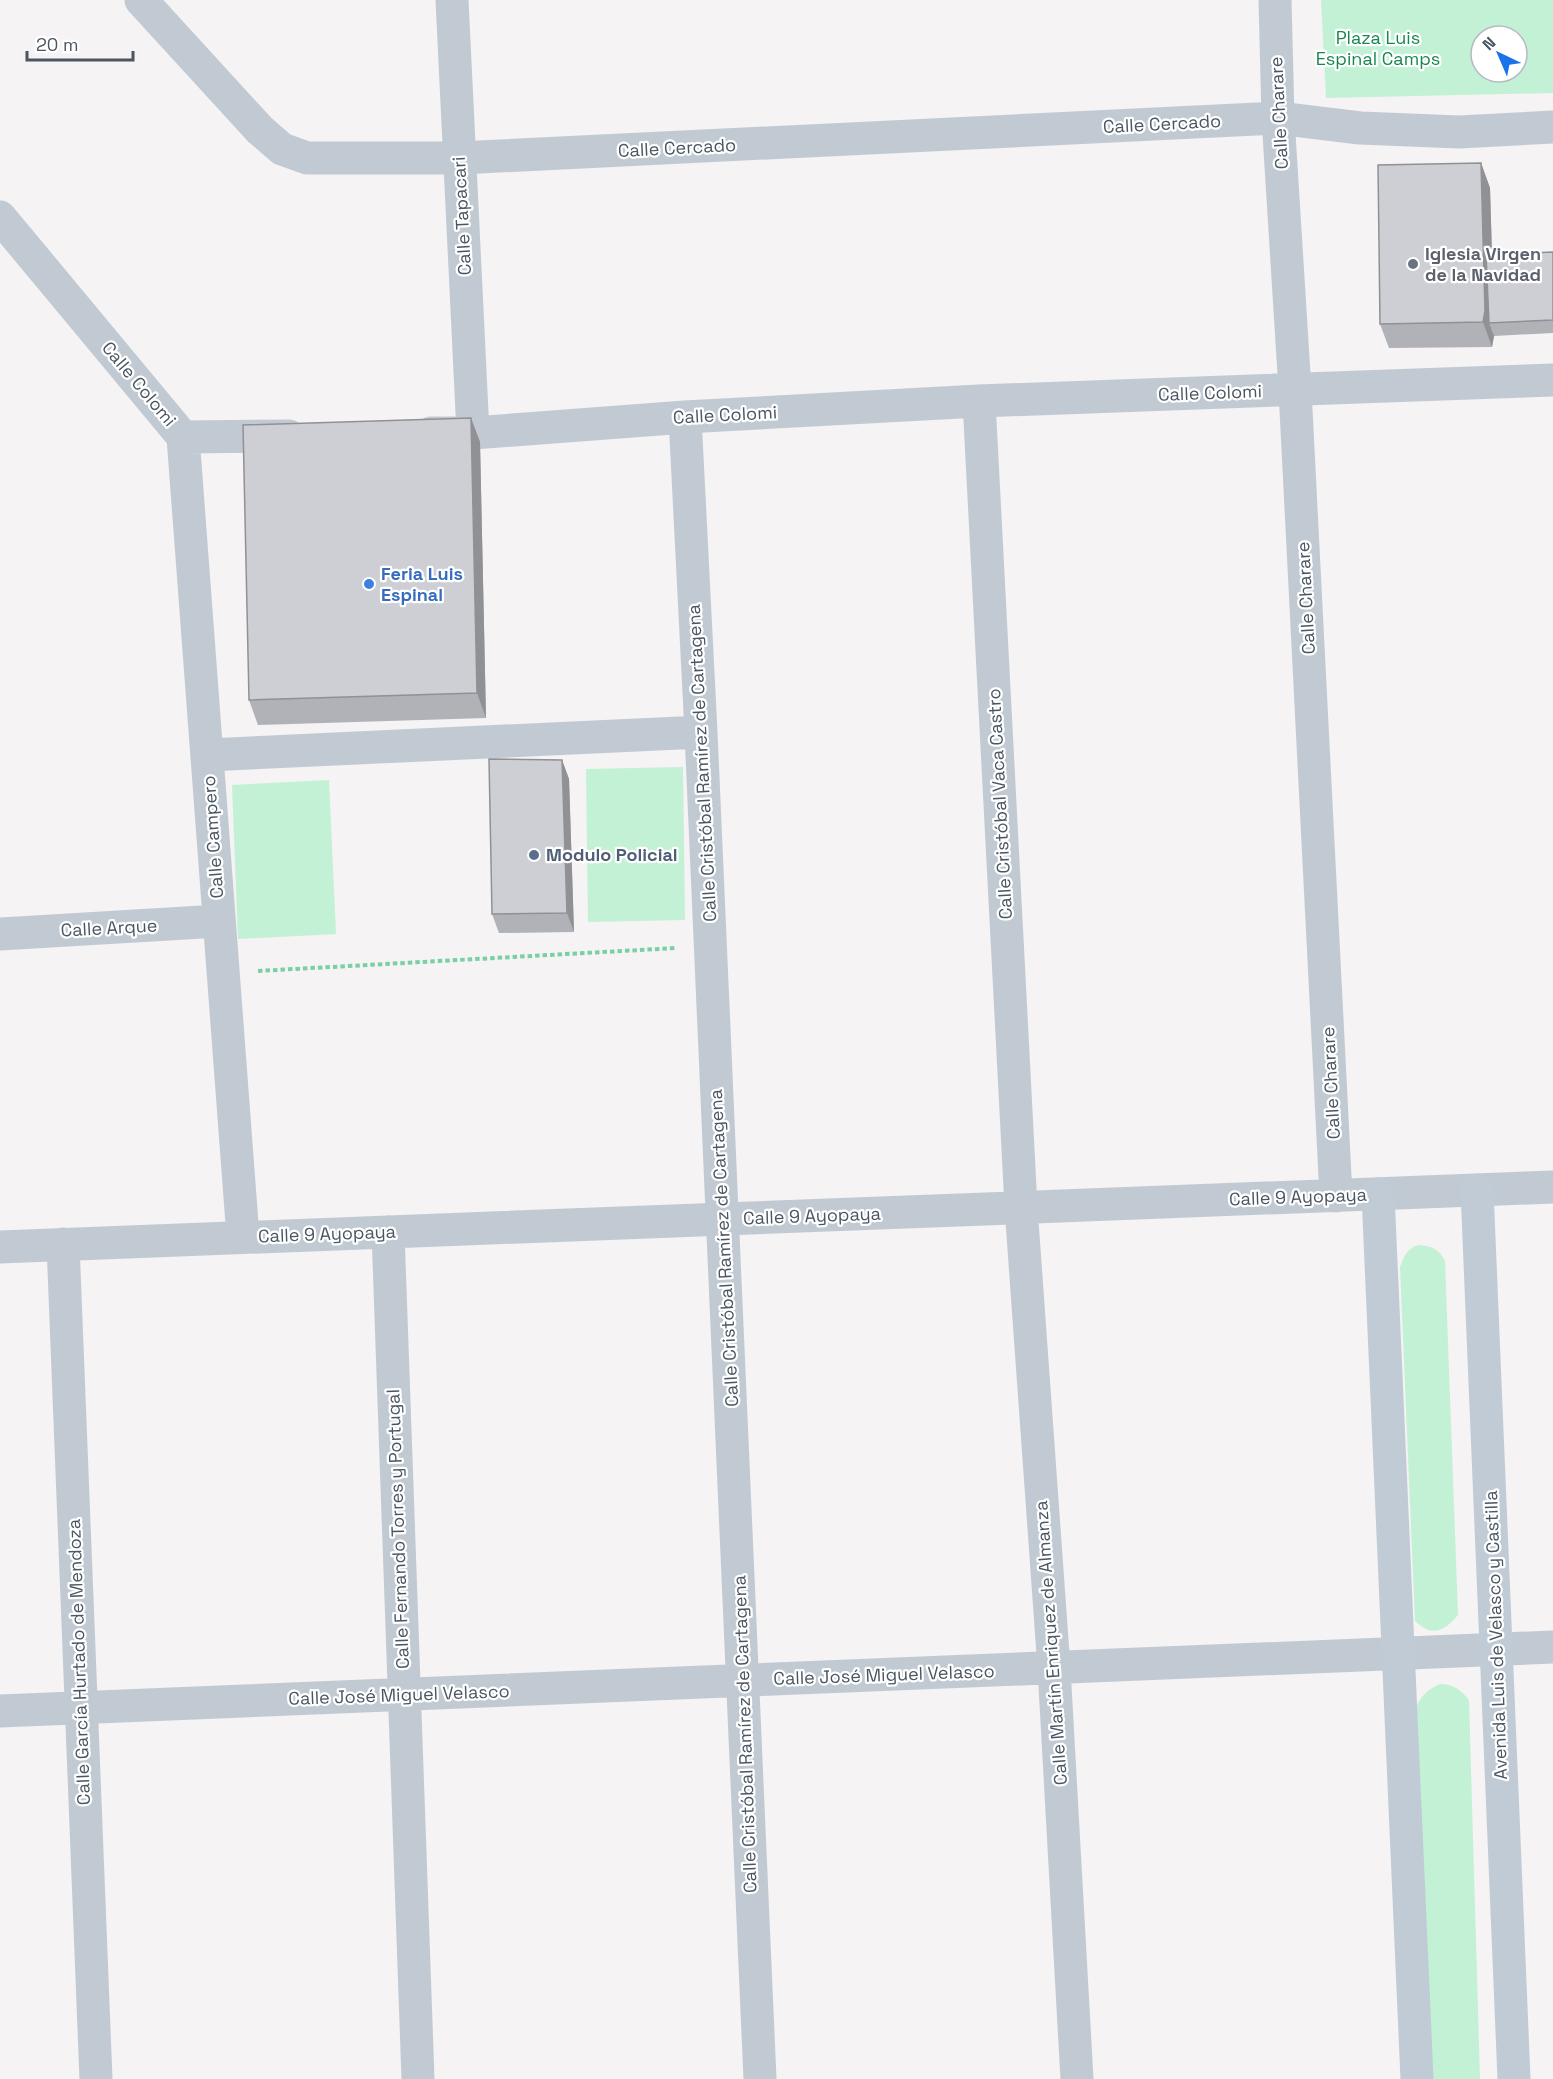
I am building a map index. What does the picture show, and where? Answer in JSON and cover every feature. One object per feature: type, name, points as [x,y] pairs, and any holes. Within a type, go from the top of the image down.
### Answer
[{"type":"street","name":"Calle Cercado","points":[[141,0],[260,130],[282,149],[307,158],[459,158],[1278,118],[1360,128],[1459,132],[1553,126]]},
{"type":"street","name":"Calle Tapacari","points":[[452,0],[473,433]]},
{"type":"street","name":"Calle Charare","points":[[1275,0],[1278,118],[1295,390],[1336,1196]]},
{"type":"street","name":"Calle Colomi","points":[[0,218],[183,437],[322,435]]},
{"type":"street","name":"Calle Colomi","points":[[403,434],[473,433],[685,417],[979,401],[1553,380]]},
{"type":"street","name":"Calle Cristóbal Vaca Castro","points":[[979,401],[1021,1207]]},
{"type":"street","name":"Calle Cristóbal Ramírez de Cartagena","points":[[685,417],[723,1219],[760,2079]]},
{"type":"street","name":"Calle Campero","points":[[183,437],[243,1237]]},
{"type":"street","points":[[207,755],[701,732]]},
{"type":"street","name":"Calle Arque","points":[[0,934],[219,921]]},
{"type":"street","name":"Calle 9 Ayopaya","points":[[0,1246],[1553,1187]]},
{"type":"street","name":"Avenida Luis de Velasco y Castilla","points":[[1477,1190],[1514,2079]]},
{"type":"street","points":[[1378,1194],[1417,2079]]},
{"type":"street","name":"Calle Martín Enriquez de Almanza","points":[[1021,1207],[1054,1668],[1077,2079]]},
{"type":"street","name":"Calle Fernando Torres y Portugal","points":[[388,1232],[418,2079]]},
{"type":"street","name":"Calle García Hurtado de Mendoza","points":[[63,1244],[96,2079]]},
{"type":"street","name":"Calle José Miguel Velasco","points":[[0,1711],[1553,1647]]},
{"type":"path","points":[[224,973],[710,947]]},
{"type":"green space","name":"Plaza Luis Espinal Camps","points":[[1321,0],[1553,0],[1553,93],[1326,98]]},
{"type":"green space","points":[[683,767],[685,920],[588,922],[586,769]]},
{"type":"green space","points":[[329,780],[336,934],[238,939],[232,785]]},
{"type":"green space","points":[[1419,1245],[1435,1249],[1445,1261],[1458,1615],[1443,1629],[1432,1631],[1415,1621],[1400,1267],[1406,1253]]},
{"type":"green space","points":[[1440,1684],[1456,1688],[1469,1700],[1480,2079],[1431,2079],[1416,1707],[1426,1693]]},
{"type":"building","points":[[1481,163],[1485,311],[1483,322],[1380,324],[1378,165]]},
{"type":"building","points":[[1553,252],[1553,320],[1489,323],[1486,255]]},
{"type":"building","name":"Feria Luis Espinal","points":[[471,418],[477,693],[249,700],[243,425]]},
{"type":"building","name":"Modulo Policial","points":[[489,759],[562,760],[567,913],[492,914]]},
{"type":"place","name":"Iglesia Virgen de la Navidad","points":[[1413,264]]},
{"type":"place","name":"Feria Luis Espinal","points":[[369,584]]},
{"type":"place","name":"Modulo Policial","points":[[534,855]]}]
